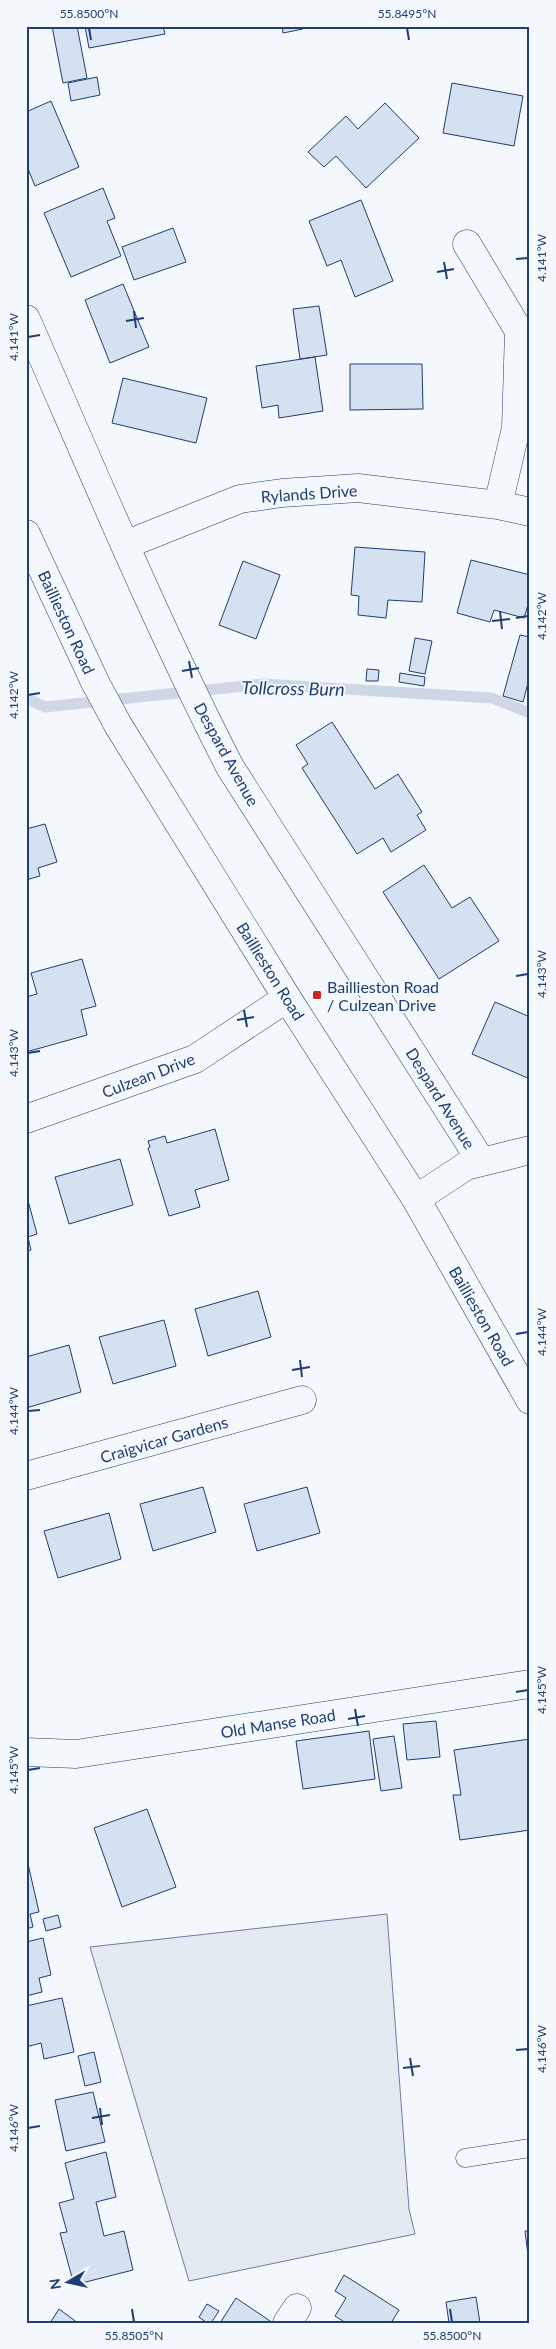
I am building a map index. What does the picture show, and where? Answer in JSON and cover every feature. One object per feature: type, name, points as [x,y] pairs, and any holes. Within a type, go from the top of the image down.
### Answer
[{"type":"street","points":[[467,244],[520,331],[516,428],[498,505]]},
{"type":"street","name":"Despard Avenue","points":[[26,319],[125,544],[202,713],[230,767],[481,1161]]},
{"type":"street","name":"Rylands Drive","points":[[125,544],[240,499],[282,493],[358,488],[498,505],[530,512]]},
{"type":"street","name":"Baillieston Road","points":[[26,534],[95,682],[118,726],[287,998],[416,1199],[530,1400]]},
{"type":"street","name":"Culzean Drive","points":[[26,1119],[195,1059],[287,998]]},
{"type":"street","points":[[416,1199],[466,1166],[530,1150]]},
{"type":"street","name":"Craigvicar Gardens","points":[[26,1476],[302,1400]]},
{"type":"street","name":"Old Manse Road","points":[[26,1752],[76,1754],[530,1684]]},
{"type":"lane","points":[[465,2158],[530,2148]]},
{"type":"shaded area","points":[[387,1914],[409,2209],[415,2234],[189,2281],[90,1947]]},
{"type":"building","points":[[52,26],[77,26],[87,78],[63,83]]},
{"type":"building","points":[[85,26],[163,26],[165,34],[89,48]]},
{"type":"building","points":[[282,26],[303,26],[303,29],[283,33]]},
{"type":"building","points":[[97,77],[100,95],[71,101],[68,83]]},
{"type":"building","points":[[452,83],[523,96],[514,146],[443,133]]},
{"type":"building","points":[[51,101],[79,167],[35,186],[26,164],[26,112]]},
{"type":"building","points":[[385,103],[419,138],[366,188],[336,156],[324,167],[308,152],[346,116],[358,129]]},
{"type":"building","points":[[103,188],[115,218],[107,221],[121,256],[71,277],[44,213]]},
{"type":"building","points":[[361,200],[393,281],[355,297],[341,260],[327,266],[309,221]]},
{"type":"building","points":[[173,228],[186,262],[134,280],[122,247]]},
{"type":"building","points":[[123,284],[149,347],[110,363],[85,300]]},
{"type":"building","points":[[319,306],[327,355],[300,359],[293,309]]},
{"type":"building","points":[[315,357],[323,411],[279,418],[278,405],[262,408],[256,366]]},
{"type":"building","points":[[350,364],[422,364],[423,409],[350,410]]},
{"type":"building","points":[[123,378],[207,398],[196,443],[112,423]]},
{"type":"building","points":[[355,547],[425,552],[422,602],[388,600],[386,618],[358,615],[359,596],[351,595]]},
{"type":"building","points":[[471,560],[530,575],[530,598],[524,618],[494,610],[490,622],[457,613]]},
{"type":"building","points":[[243,561],[280,575],[256,639],[219,625]]},
{"type":"building","points":[[520,635],[530,637],[530,675],[523,702],[503,696]]},
{"type":"building","points":[[415,638],[432,641],[425,674],[409,671]]},
{"type":"building","points":[[367,669],[379,670],[378,681],[366,681]]},
{"type":"building","points":[[400,673],[425,677],[424,686],[399,682]]},
{"type":"building","points":[[332,722],[375,789],[398,774],[422,812],[417,815],[426,830],[391,852],[383,838],[357,854],[302,768],[308,764],[296,745]]},
{"type":"building","points":[[45,824],[57,862],[38,868],[40,876],[26,880],[26,829]]},
{"type":"building","points":[[424,865],[452,908],[470,897],[499,941],[439,979],[383,892]]},
{"type":"building","points":[[82,959],[96,1006],[81,1010],[87,1035],[26,1052],[26,997],[37,994],[31,973]]},
{"type":"building","points":[[495,1002],[530,1017],[530,1079],[472,1054]]},
{"type":"building","points":[[215,1129],[229,1180],[195,1190],[200,1207],[169,1216],[148,1148],[150,1147],[148,1141],[165,1136],[167,1143]]},
{"type":"building","points":[[120,1159],[133,1205],[69,1224],[55,1177]]},
{"type":"building","points":[[26,1193],[37,1234],[28,1237],[31,1250],[26,1252]]},
{"type":"building","points":[[258,1291],[271,1337],[208,1356],[195,1309]]},
{"type":"building","points":[[164,1320],[176,1366],[113,1384],[99,1337]]},
{"type":"building","points":[[69,1345],[81,1392],[26,1408],[26,1357]]},
{"type":"building","points":[[203,1487],[216,1532],[153,1551],[140,1504]]},
{"type":"building","points":[[307,1487],[320,1533],[257,1551],[244,1504]]},
{"type":"building","points":[[109,1513],[121,1559],[58,1578],[44,1531]]},
{"type":"building","points":[[436,1721],[440,1757],[407,1760],[403,1724]]},
{"type":"building","points":[[369,1731],[375,1779],[303,1789],[296,1741]]},
{"type":"building","points":[[394,1736],[402,1788],[381,1791],[373,1739]]},
{"type":"building","points":[[530,1739],[530,1830],[460,1840],[453,1795],[461,1795],[454,1750]]},
{"type":"building","points":[[147,1809],[176,1887],[122,1907],[94,1828]]},
{"type":"building","points":[[26,1855],[39,1912],[30,1914],[33,1927],[26,1929]]},
{"type":"building","points":[[58,1915],[61,1927],[46,1931],[43,1919]]},
{"type":"building","points":[[43,1938],[51,1975],[39,1978],[42,1992],[26,1996],[26,1942]]},
{"type":"building","points":[[62,1998],[74,2052],[44,2059],[41,2043],[26,2047],[26,2006]]},
{"type":"building","points":[[94,2052],[101,2082],[85,2086],[78,2056]]},
{"type":"building","points":[[93,2092],[105,2142],[66,2151],[55,2100]]},
{"type":"building","points":[[106,2152],[116,2197],[96,2202],[104,2236],[124,2231],[133,2270],[74,2285],[60,2233],[67,2232],[59,2203],[74,2199],[65,2163]]},
{"type":"building","points":[[525,2231],[530,2231],[530,2255],[528,2255]]},
{"type":"building","points":[[344,2275],[399,2310],[391,2323],[346,2323],[335,2316],[346,2298],[335,2291]]},
{"type":"building","points":[[476,2297],[480,2323],[449,2323],[446,2302]]},
{"type":"building","points":[[236,2298],[273,2323],[220,2323]]},
{"type":"building","points":[[207,2304],[219,2311],[211,2323],[207,2323],[199,2317]]},
{"type":"building","points":[[59,2309],[78,2323],[50,2323]]},
{"type":"waterway","name":"Tollcross Burn","points":[[26,698],[45,707],[263,684],[492,698],[530,713]]},
{"type":"place","name":"Baillieston Road / Culzean Drive","points":[[317,995]]}]
